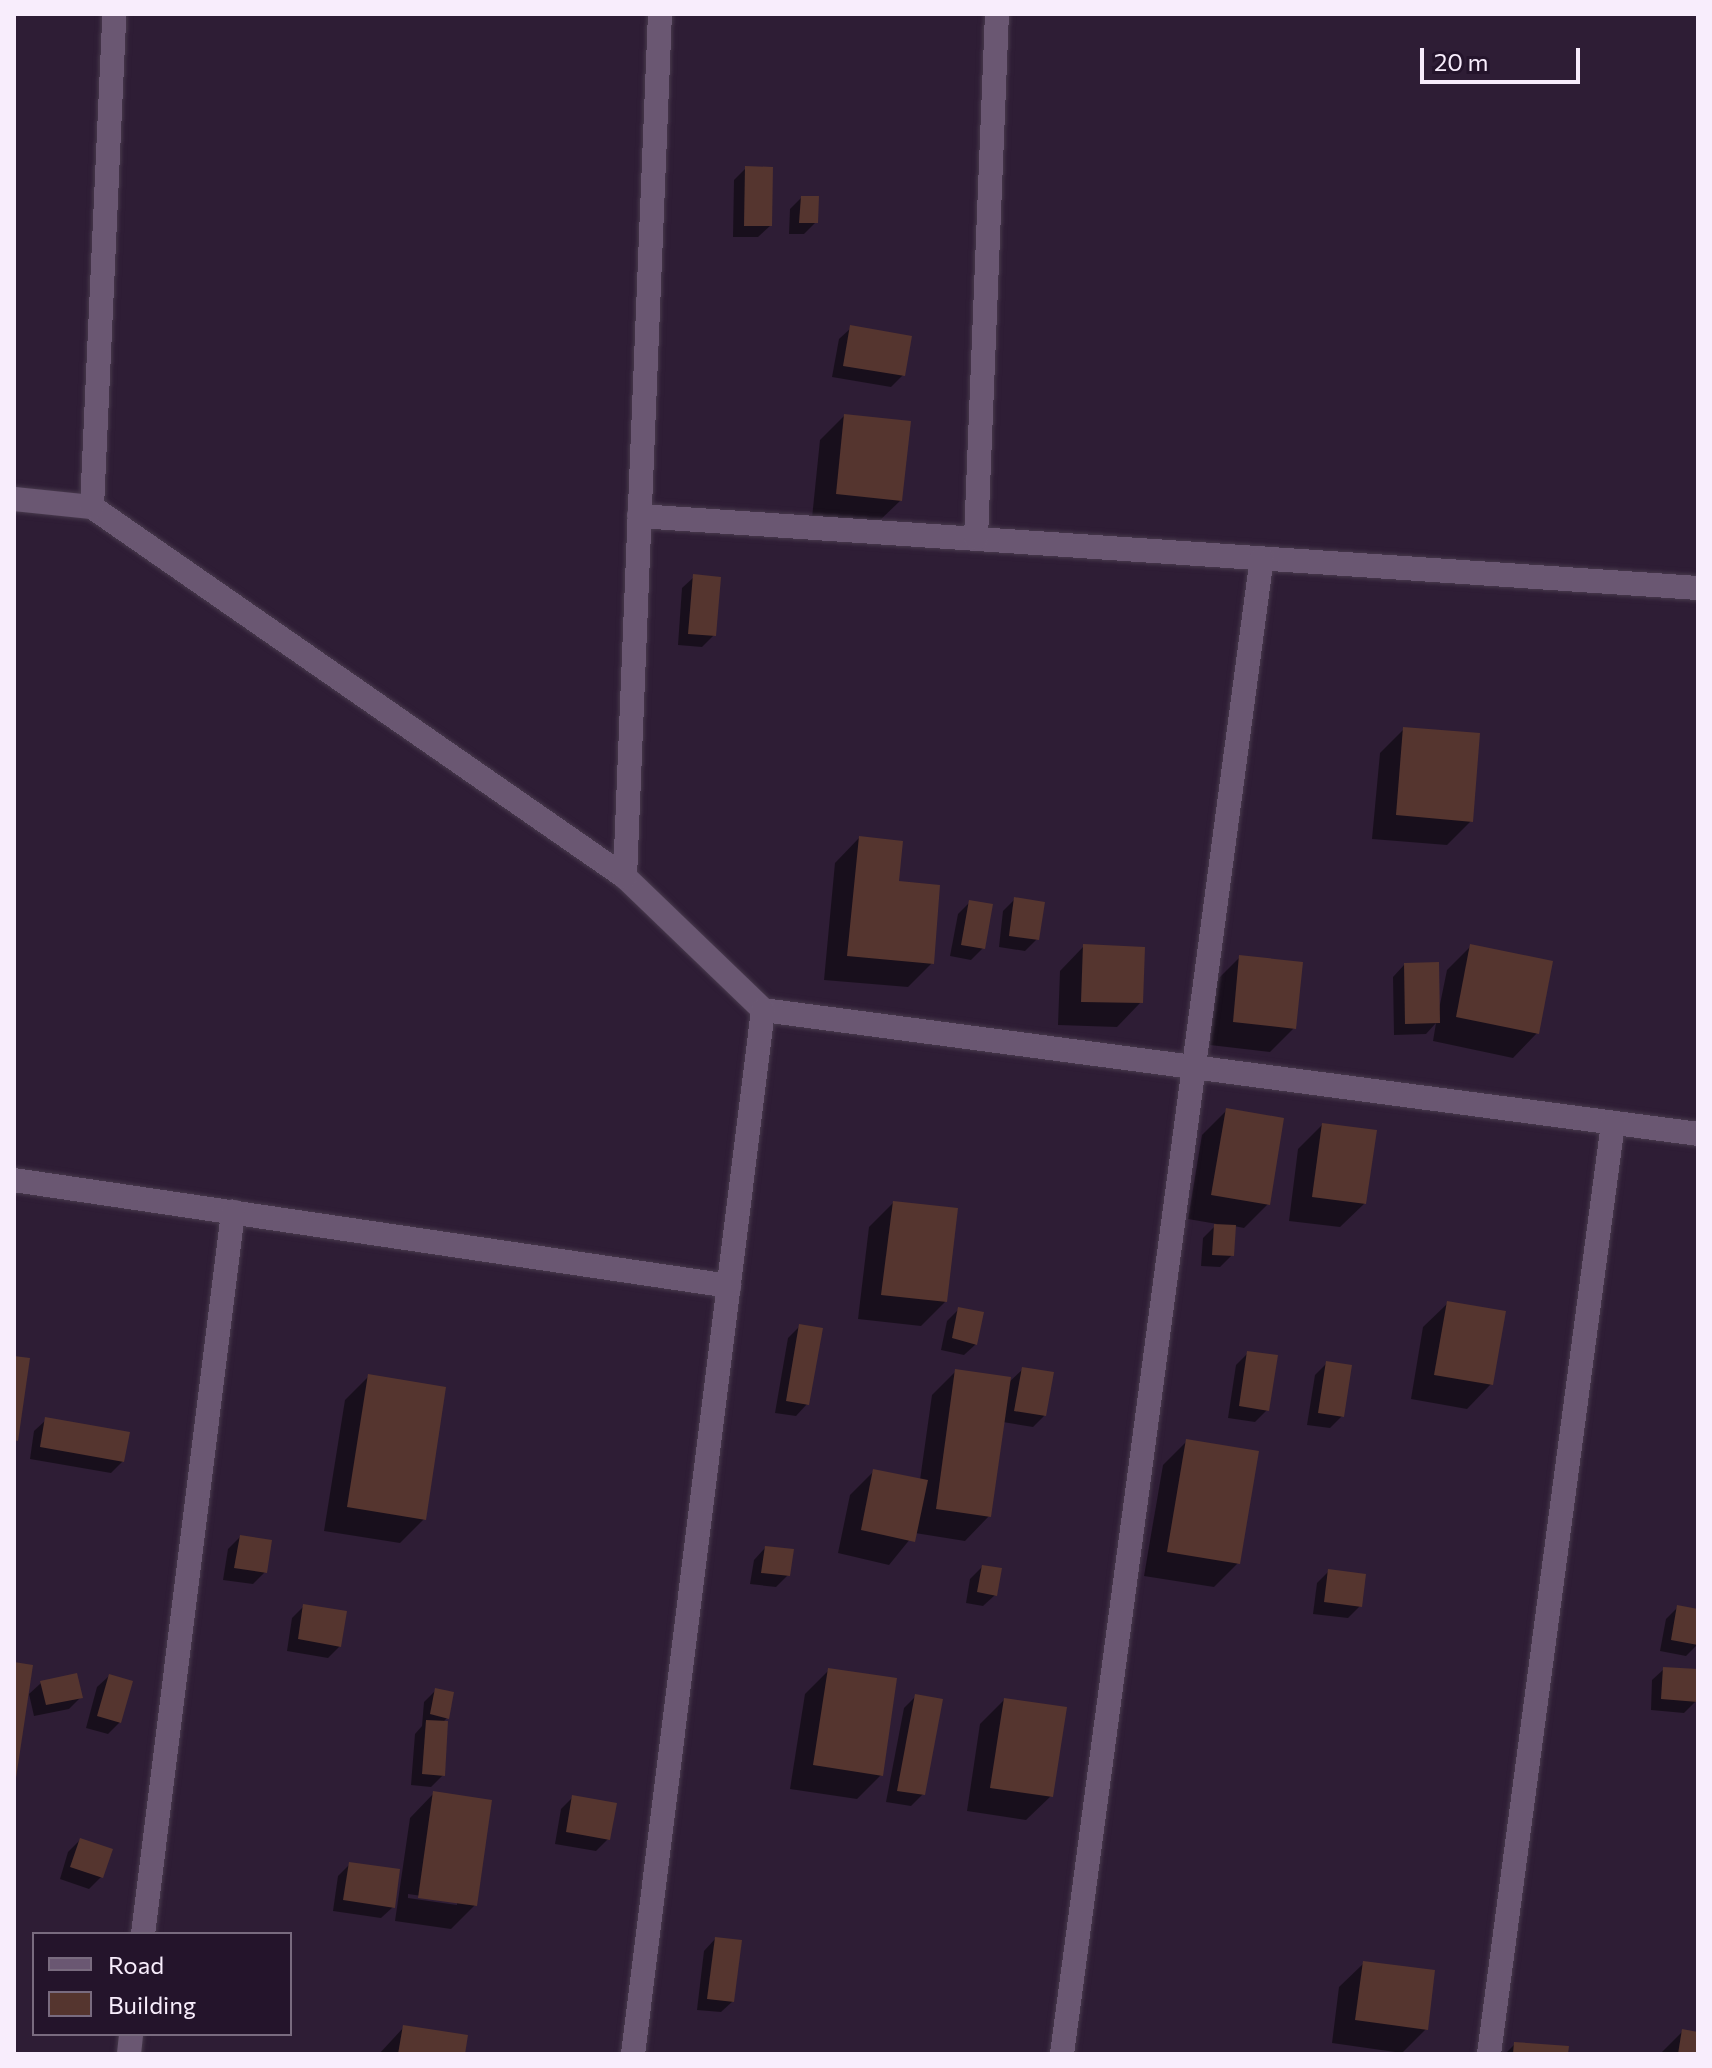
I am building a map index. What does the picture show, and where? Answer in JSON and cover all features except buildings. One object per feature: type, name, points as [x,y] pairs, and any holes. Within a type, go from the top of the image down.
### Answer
[{"type":"street","points":[[92,507],[114,14]]},
{"type":"street","points":[[625,877],[660,14]]},
{"type":"street","points":[[976,538],[997,14]]},
{"type":"street","points":[[14,499],[92,507],[625,877],[763,1010],[1698,1134]]},
{"type":"street","points":[[639,516],[1698,588]]},
{"type":"street","points":[[1062,2054],[1262,558]]},
{"type":"street","points":[[633,2054],[763,1010]]},
{"type":"street","points":[[1489,2054],[1613,1123]]},
{"type":"street","points":[[14,1180],[729,1286]]},
{"type":"street","points":[[143,1932],[233,1212]]}]
